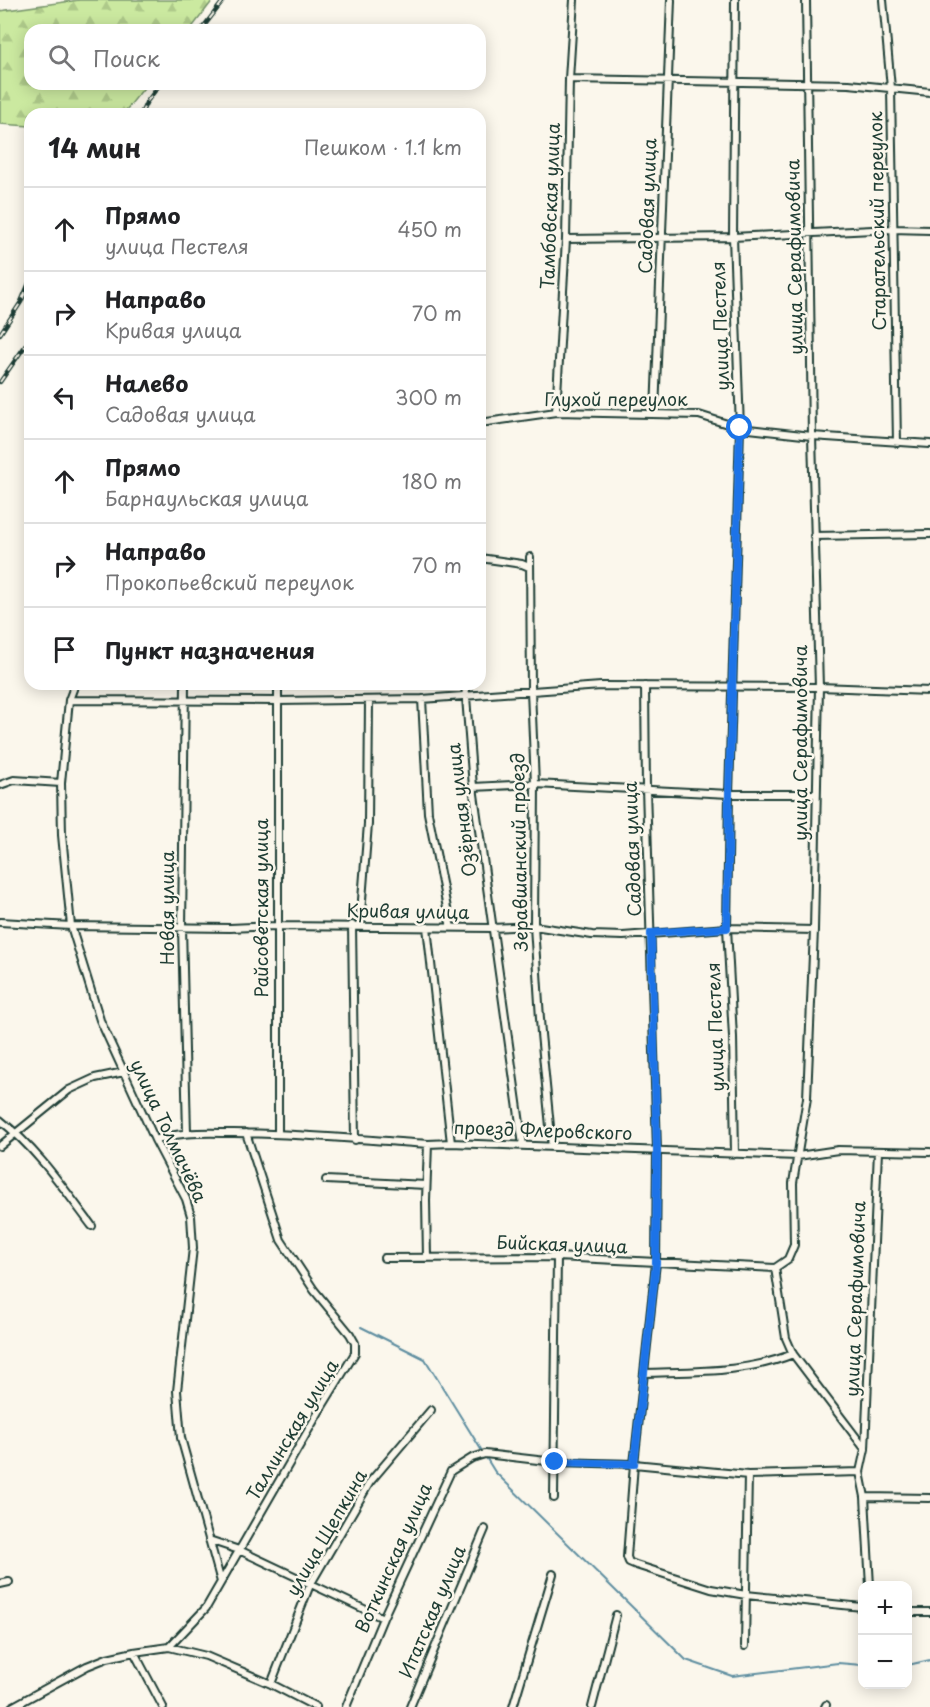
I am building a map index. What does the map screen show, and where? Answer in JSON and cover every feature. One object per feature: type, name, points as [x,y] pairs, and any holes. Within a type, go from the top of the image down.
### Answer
[{"type":"street","name":"Тамбовская улица","points":[[556,412],[566,239],[569,80],[574,0]]},
{"type":"street","name":"Садовая улица","points":[[655,413],[671,0]]},
{"type":"street","name":"улица Пестеля","points":[[735,0],[733,237],[740,428],[727,928],[733,1038],[735,1154]]},
{"type":"street","name":"улица Серафимовича","points":[[806,0],[812,436],[819,687],[814,930],[807,1098],[793,1183],[794,1245],[788,1259],[774,1268],[786,1338],[793,1354],[865,1449]]},
{"type":"street","name":"Старательский переулок","points":[[883,0],[891,88],[897,442]]},
{"type":"street","points":[[569,80],[849,84],[930,92]]},
{"type":"street","points":[[566,239],[733,237],[930,230]]},
{"type":"street","name":"Глухой переулок","points":[[486,422],[556,412],[699,415],[740,428],[812,436],[930,444]]},
{"type":"street","points":[[814,536],[930,534]]},
{"type":"street","name":"Зеравшанский проезд","points":[[530,557],[531,691],[535,784],[534,926],[552,1147]]},
{"type":"street","points":[[486,559],[529,567]]},
{"type":"street","points":[[69,700],[422,699],[601,686],[819,687],[930,691]]},
{"type":"street","name":"Садовая улица","points":[[645,686],[657,1150],[656,1263],[634,1464],[627,1557],[629,1562],[636,1565],[711,1589],[746,1595]]},
{"type":"street","name":"улица Толмачёва","points":[[73,690],[69,700],[61,783],[62,835],[71,926],[100,1020],[155,1140],[186,1198],[191,1216],[193,1248],[177,1391],[181,1438],[221,1582]]},
{"type":"street","name":"Новая улица","points":[[185,690],[182,927],[187,1133]]},
{"type":"street","name":"Райсоветская улица","points":[[278,690],[276,926],[278,1133]]},
{"type":"street","name":"Озёрная улица","points":[[465,690],[473,787],[523,1145]]},
{"type":"street","points":[[422,699],[428,813],[451,928]]},
{"type":"street","points":[[360,926],[368,824],[369,700]]},
{"type":"street","points":[[0,785],[14,780],[61,783]]},
{"type":"street","points":[[473,787],[535,784],[729,794],[816,794]]},
{"type":"street","name":"Кривая улица","points":[[0,922],[71,926],[230,928],[352,925],[451,928],[534,926],[592,935],[623,936],[727,928],[814,930]]},
{"type":"street","points":[[352,925],[355,1140]]},
{"type":"street","points":[[428,927],[451,1143]]},
{"type":"street","points":[[0,1146],[69,1090],[81,1083],[124,1072]]},
{"type":"street","points":[[0,1120],[16,1133],[54,1175],[92,1226]]},
{"type":"street","name":"проезд Флеровского","points":[[155,1140],[187,1133],[278,1133],[428,1144],[523,1145],[798,1156],[838,1150],[930,1152]]},
{"type":"street","name":"Таллинская улица","points":[[221,1582],[355,1353],[355,1343],[350,1334],[314,1290],[281,1240],[246,1133]]},
{"type":"street","points":[[427,1258],[428,1144]]},
{"type":"street","name":"улица Серафимовича","points":[[870,1581],[865,1497],[860,1472],[865,1449],[878,1151]]},
{"type":"street","points":[[326,1180],[426,1185]]},
{"type":"street","points":[[554,1498],[557,1257]]},
{"type":"street","name":"Бийская улица","points":[[384,1258],[557,1257],[774,1268]]},
{"type":"street","points":[[645,1372],[705,1371],[758,1366],[793,1354]]},
{"type":"street","name":"улица Щепкина","points":[[270,1684],[310,1585],[370,1482],[431,1410]]},
{"type":"street","name":"Воткинская улица","points":[[346,1707],[383,1618],[451,1471],[482,1455],[555,1462],[634,1464],[748,1474],[860,1472]]},
{"type":"street","points":[[746,1646],[748,1474]]},
{"type":"street","points":[[865,1497],[930,1498]]},
{"type":"street","name":"Итатская улица","points":[[410,1707],[485,1529]]},
{"type":"street","points":[[209,1540],[239,1550],[383,1618]]},
{"type":"street","points":[[513,1707],[553,1574]]},
{"type":"street","points":[[0,1584],[9,1582]]},
{"type":"street","points":[[169,1647],[206,1608],[221,1582]]},
{"type":"street","points":[[746,1595],[858,1607]]},
{"type":"street","points":[[912,1612],[930,1612]]},
{"type":"street","points":[[592,1707],[616,1615]]},
{"type":"street","points":[[15,1706],[87,1666],[107,1658],[169,1647],[197,1653],[270,1684],[316,1707]]},
{"type":"street","points":[[134,1652],[163,1707]]},
{"type":"green space","points":[[79,0],[213,0],[195,24],[24,24],[24,90],[142,90],[128,108],[24,108],[24,126],[0,124],[0,11]]},
{"type":"waterway","points":[[361,1327],[425,1359],[495,1472],[686,1660],[732,1676],[838,1663],[858,1665]]},
{"type":"waterway","points":[[912,1664],[930,1660]]},
{"type":"railway","points":[[206,24],[224,0]]},
{"type":"railway","points":[[144,108],[156,90]]},
{"type":"railway","points":[[0,334],[24,295]]},
{"type":"railway","points":[[0,382],[24,348]]},
{"type":"route","points":[[555,1462],[634,1464],[656,1263],[657,1150],[651,933],[727,928],[740,428]]}]
